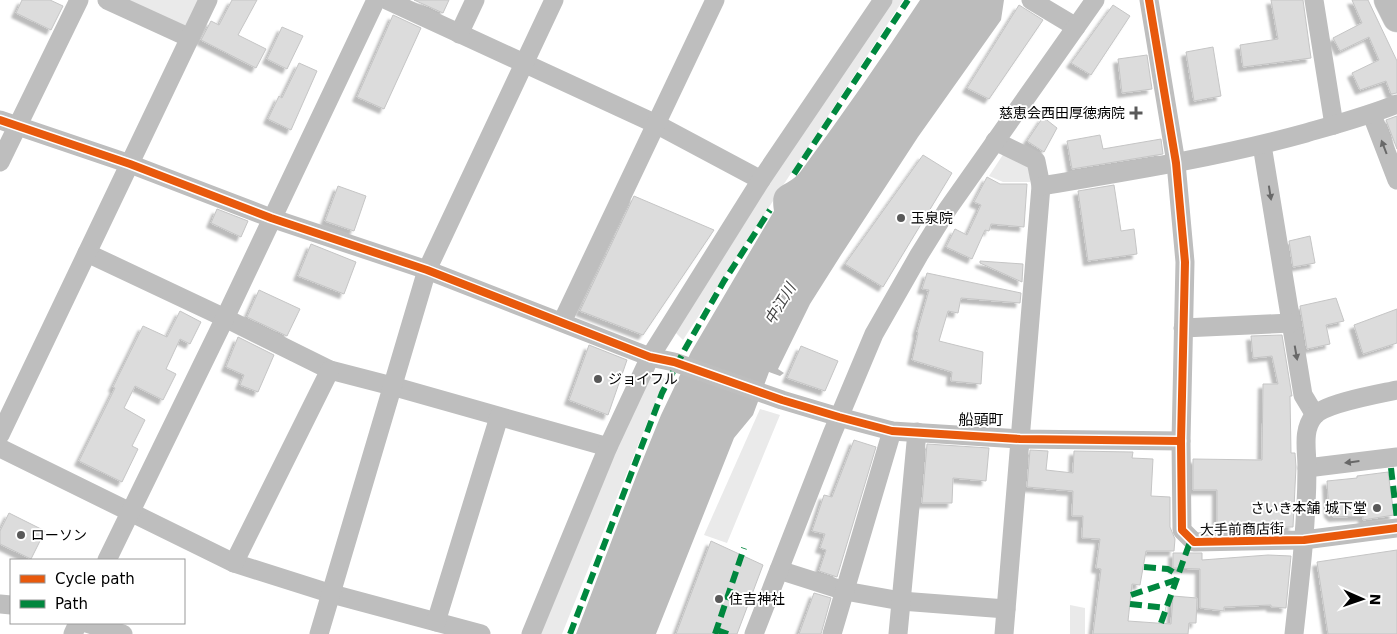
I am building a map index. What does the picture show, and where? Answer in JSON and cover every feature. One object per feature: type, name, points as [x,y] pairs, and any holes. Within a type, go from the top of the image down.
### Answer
[{"type":"highway","points":[[1388,0],[1397,18]]},
{"type":"street","points":[[0,162],[9,123],[78,0]]},
{"type":"street","points":[[106,0],[190,38]]},
{"type":"street","points":[[0,435],[208,0]]},
{"type":"street","points":[[107,559],[225,318],[376,0]]},
{"type":"street","points":[[387,0],[656,124],[761,180]]},
{"type":"street","points":[[459,34],[475,0]]},
{"type":"street","points":[[319,634],[427,270],[554,0]]},
{"type":"street","points":[[562,322],[715,0]]},
{"type":"street","points":[[531,634],[608,447],[650,357],[761,180],[883,0]]},
{"type":"street","points":[[754,634],[874,334],[947,210],[1095,0]]},
{"type":"street","name":"大手前商店街","points":[[1149,0],[1176,163],[1185,262],[1181,441],[1182,530],[1194,542],[1304,540],[1397,528]]},
{"type":"street","points":[[1314,0],[1334,125]]},
{"type":"street","points":[[1034,1],[1076,27]]},
{"type":"street","points":[[1041,186],[1176,163],[1262,145],[1372,115],[1397,104]]},
{"type":"street","points":[[1372,115],[1397,180]]},
{"type":"street","points":[[9,123],[130,164],[271,218],[427,270],[650,357],[674,362],[839,418],[892,431],[1020,439],[1181,441]]},
{"type":"street","points":[[995,141],[1036,161],[1041,186],[1004,634]]},
{"type":"street","points":[[1262,145],[1303,395],[1314,415]]},
{"type":"street","points":[[87,253],[330,370],[608,447]]},
{"type":"street","points":[[1183,328],[1290,323]]},
{"type":"street","points":[[234,563],[330,370]]},
{"type":"street","points":[[1294,634],[1304,540],[1307,468],[1306,430],[1314,415],[1338,404],[1397,390]]},
{"type":"street","points":[[436,622],[499,417]]},
{"type":"street","points":[[832,634],[892,431]]},
{"type":"street","points":[[898,634],[917,432]]},
{"type":"street","points":[[0,448],[234,563],[332,594],[481,634]]},
{"type":"street","points":[[1307,468],[1397,457]]},
{"type":"street","points":[[779,570],[845,591],[901,601],[1006,609]]},
{"type":"street","points":[[89,624],[123,634]]},
{"type":"shaded area","points":[[116,0],[203,0],[188,32]]},
{"type":"shaded area","points":[[888,0],[903,0],[683,340],[675,332],[682,313]]},
{"type":"shaded area","points":[[1006,150],[1030,169],[1030,182],[1003,182],[989,176]]},
{"type":"shaded area","points":[[649,373],[665,378],[562,634],[539,634]]},
{"type":"shaded area","points":[[760,409],[780,415],[727,543],[704,535]]},
{"type":"shaded area","points":[[1070,605],[1085,608],[1085,634],[1070,634]]},
{"type":"water","name":"中江川","points":[[920,0],[1004,0],[1001,20],[918,137],[810,304],[778,369],[784,373],[780,376],[769,372],[753,415],[734,438],[656,634],[576,634],[661,415],[691,352],[774,211],[774,195],[781,186],[791,181],[801,171],[862,86]]},
{"type":"building","points":[[22,0],[50,0],[63,6],[51,30],[16,13]]},
{"type":"building","points":[[232,0],[257,0],[238,35],[266,49],[256,68],[201,40],[211,21],[219,25]]},
{"type":"building","points":[[414,0],[449,0],[443,13]]},
{"type":"building","points":[[1271,0],[1303,0],[1311,58],[1243,67],[1240,45],[1278,39]]},
{"type":"building","points":[[1352,0],[1368,0],[1397,61],[1397,93],[1391,94],[1386,81],[1360,90],[1352,73],[1379,60],[1369,37],[1340,51],[1333,38],[1362,23]]},
{"type":"building","points":[[1019,5],[1043,20],[989,99],[967,88]]},
{"type":"building","points":[[1113,5],[1130,16],[1091,75],[1071,63]]},
{"type":"building","points":[[393,15],[421,28],[384,109],[357,97]]},
{"type":"building","points":[[282,27],[303,36],[287,69],[267,59]]},
{"type":"building","points":[[1213,47],[1221,96],[1194,101],[1186,52]]},
{"type":"building","points":[[1147,55],[1152,89],[1122,93],[1118,59]]},
{"type":"building","points":[[299,63],[317,71],[291,130],[268,119],[279,96],[282,98]]},
{"type":"building","points":[[1397,116],[1397,149],[1386,120]]},
{"type":"building","points":[[1043,117],[1057,128],[1044,152],[1027,141]]},
{"type":"building","points":[[1100,135],[1103,149],[1161,139],[1163,154],[1072,169],[1067,141]]},
{"type":"building","name":"玉泉院","points":[[923,155],[952,173],[883,287],[845,264]]},
{"type":"building","points":[[987,177],[1000,184],[1027,184],[1024,227],[991,224],[989,231],[985,230],[972,259],[946,247],[955,229],[967,235],[981,205],[974,202]]},
{"type":"building","points":[[1114,185],[1121,231],[1134,229],[1137,254],[1088,261],[1078,191]]},
{"type":"building","points":[[338,186],[366,196],[354,231],[325,221]]},
{"type":"building","points":[[634,196],[714,230],[643,335],[580,311]]},
{"type":"building","points":[[217,209],[248,221],[241,237],[211,223]]},
{"type":"building","points":[[1310,236],[1315,263],[1293,267],[1289,241]]},
{"type":"building","points":[[311,244],[356,262],[344,294],[298,276]]},
{"type":"building","points":[[980,261],[1023,264],[1022,282],[980,263]]},
{"type":"building","points":[[927,273],[1021,293],[1020,303],[961,298],[958,313],[948,311],[939,341],[983,352],[981,384],[951,381],[952,372],[912,360],[917,332],[929,290],[922,289]]},
{"type":"building","points":[[259,290],[300,309],[287,336],[247,317]]},
{"type":"building","points":[[1336,298],[1344,321],[1326,325],[1330,344],[1307,349],[1300,306]]},
{"type":"building","points":[[1397,309],[1397,343],[1363,354],[1354,325]]},
{"type":"building","points":[[180,311],[201,322],[190,344],[180,339],[166,369],[176,374],[163,400],[135,386],[124,408],[145,420],[132,446],[138,449],[122,482],[79,461],[143,326],[167,337]]},
{"type":"building","points":[[1282,335],[1292,396],[1290,396],[1291,453],[1295,453],[1296,467],[1293,527],[1217,528],[1217,490],[1193,490],[1193,459],[1262,460],[1263,384],[1278,384],[1272,356],[1253,358],[1251,336]]},
{"type":"building","points":[[238,337],[274,355],[258,392],[240,385],[244,375],[226,367]]},
{"type":"building","name":"ジョイフル","points":[[589,345],[627,360],[608,415],[569,400]]},
{"type":"building","points":[[801,346],[838,361],[825,391],[787,378]]},
{"type":"building","points":[[854,440],[876,447],[837,577],[819,571],[826,550],[820,548],[825,534],[812,531],[824,495],[832,497]]},
{"type":"building","points":[[927,444],[989,448],[986,481],[953,478],[952,503],[922,503]]},
{"type":"building","points":[[1030,450],[1048,451],[1046,470],[1073,473],[1074,451],[1133,452],[1132,458],[1153,459],[1151,496],[1170,497],[1170,527],[1175,539],[1174,551],[1146,551],[1140,585],[1132,584],[1128,621],[1171,624],[1173,596],[1197,598],[1196,623],[1189,623],[1188,634],[1093,634],[1101,569],[1096,568],[1100,539],[1082,538],[1083,516],[1072,516],[1073,491],[1027,487]]},
{"type":"building","points":[[1388,472],[1394,515],[1363,520],[1363,516],[1333,517],[1329,513],[1327,481]]},
{"type":"building","name":"ローソン","points":[[9,513],[45,531],[31,559],[0,544],[0,531]]},
{"type":"building","name":"住吉神社","points":[[711,541],[763,565],[737,634],[676,634]]},
{"type":"building","points":[[1397,550],[1397,634],[1328,634],[1317,562]]},
{"type":"building","points":[[1173,553],[1202,553],[1202,560],[1268,555],[1291,556],[1286,608],[1271,607],[1271,605],[1224,607],[1224,611],[1200,608],[1200,569],[1173,568]]},
{"type":"building","points":[[814,593],[831,598],[821,634],[799,634]]},
{"type":"marked path","points":[[794,174],[908,0]]},
{"type":"marked path","points":[[570,634],[662,393],[724,281],[770,210]]},
{"type":"marked path","points":[[1391,468],[1397,519]]},
{"type":"marked path","points":[[1161,623],[1191,539]]},
{"type":"marked path","points":[[715,634],[744,548]]},
{"type":"marked path","points":[[1144,567],[1168,569],[1178,575]]},
{"type":"marked path","points":[[1131,595],[1176,580]]},
{"type":"marked path","points":[[1130,604],[1166,608]]},
{"type":"marked path","points":[[717,630],[728,634]]},
{"type":"cycle path","points":[[1149,0],[1176,163],[1185,262],[1181,441],[1182,530],[1194,542],[1304,540],[1397,528]]},
{"type":"cycle path","points":[[0,120],[130,164],[271,218],[427,270],[650,357],[674,362],[782,400],[839,417],[892,431],[1020,439],[1181,441]]},
{"type":"place","name":"慈恵会西田厚徳病院","points":[[1136,113]]},
{"type":"place","name":"玉泉院","points":[[901,218]]},
{"type":"place","name":"ジョイフル","points":[[598,379]]},
{"type":"place","name":"さいき本舗 城下堂","points":[[1377,508]]},
{"type":"place","name":"ローソン","points":[[21,535]]},
{"type":"place","name":"住吉神社","points":[[719,599]]},
{"type":"district","name":"船頭町","points":[[981,420]]}]
